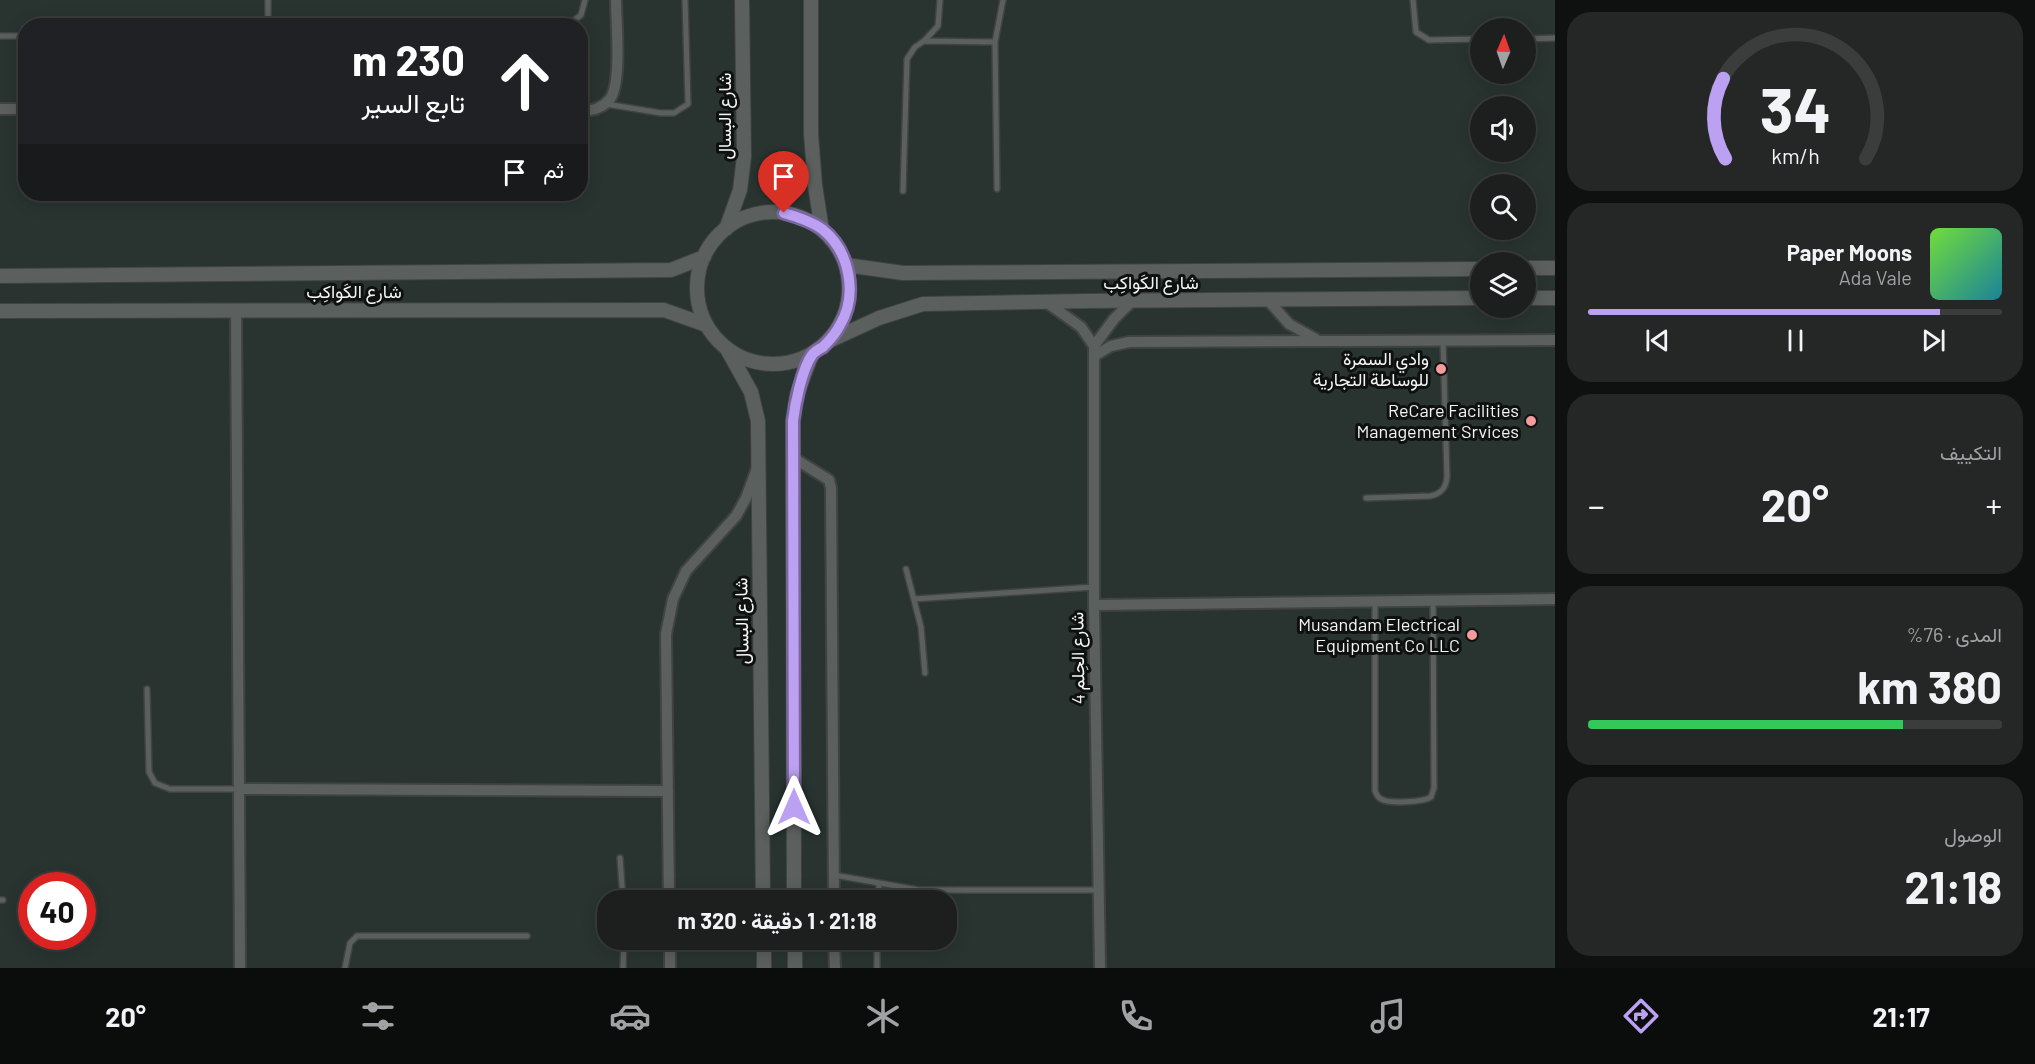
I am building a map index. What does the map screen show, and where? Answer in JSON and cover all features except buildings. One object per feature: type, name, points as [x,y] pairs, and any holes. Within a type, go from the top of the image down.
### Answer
[{"type":"street","points":[[588,110],[605,104],[616,84],[616,0]]},
{"type":"street","name":"شارع البسال","points":[[726,229],[740,190],[744,157],[742,0]]},
{"type":"street","points":[[811,0],[811,134],[815,185],[822,230]]},
{"type":"street","points":[[0,109],[18,109]]},
{"type":"street","points":[[764,213],[784,213],[804,219],[822,230],[841,252],[850,285],[848,305],[841,325],[829,341],[812,354],[795,361],[778,364],[760,363],[743,358],[727,349],[706,325],[697,291],[698,274],[713,242],[726,229],[743,218],[764,213]]},
{"type":"street","name":"شارع الكَواكِب","points":[[0,276],[671,270],[704,257]]},
{"type":"street","name":"شارع الكَواكِب","points":[[846,265],[903,273],[1470,269]]},
{"type":"street","points":[[1536,268],[1555,268]]},
{"type":"street","name":"شارع الكَواكِب","points":[[829,341],[879,318],[923,304],[1470,298]]},
{"type":"street","points":[[1536,298],[1555,298]]},
{"type":"street","points":[[1268,300],[1289,324],[1321,341]]},
{"type":"street","points":[[1094,351],[1114,319],[1132,301]]},
{"type":"street","points":[[1046,302],[1081,327],[1094,351]]},
{"type":"street","points":[[236,310],[240,968]]},
{"type":"street","name":"شارع الكَواكِب","points":[[0,311],[663,310],[706,325]]},
{"type":"street","points":[[1094,351],[1129,342],[1555,340]]},
{"type":"street","name":"شارع البسال","points":[[727,349],[751,392],[758,421],[763,890]]},
{"type":"street","name":"شارع الحِلم 4","points":[[1094,351],[1094,605],[1100,968]]},
{"type":"street","points":[[794,890],[793,421],[797,394],[812,354]]},
{"type":"street","points":[[792,457],[829,480],[831,488],[834,890]]},
{"type":"street","points":[[669,890],[666,634],[673,599],[686,571],[736,516],[746,498],[758,465]]},
{"type":"street","points":[[1094,605],[1555,599]]},
{"type":"street","points":[[239,789],[668,791]]},
{"type":"street","points":[[670,950],[670,968]]},
{"type":"street","points":[[764,950],[764,968]]},
{"type":"street","points":[[795,950],[795,968]]},
{"type":"street","points":[[834,950],[835,968]]},
{"type":"lane","points":[[268,0],[268,18]]},
{"type":"lane","points":[[577,18],[581,15],[585,0]]},
{"type":"lane","points":[[605,104],[661,113],[674,113],[688,104],[685,0]]},
{"type":"lane","points":[[903,191],[907,59],[915,47],[938,26],[940,0]]},
{"type":"lane","points":[[996,189],[995,42],[1003,0]]},
{"type":"lane","points":[[1413,0],[1416,32],[1429,40],[1470,39]]},
{"type":"lane","points":[[0,36],[18,36]]},
{"type":"lane","points":[[1536,39],[1555,38]]},
{"type":"lane","points":[[924,41],[995,42]]},
{"type":"lane","points":[[1366,498],[1430,496],[1441,492],[1444,488],[1447,477],[1443,341]]},
{"type":"lane","points":[[906,570],[924,645],[925,673]]},
{"type":"lane","points":[[914,599],[1094,587]]},
{"type":"lane","points":[[1375,601],[1375,791],[1380,798],[1387,801],[1424,801],[1431,797],[1434,788],[1433,600]]},
{"type":"lane","points":[[147,689],[149,772],[155,783],[170,789],[239,789]]},
{"type":"lane","points":[[620,858],[622,890]]},
{"type":"lane","points":[[834,875],[920,890],[1099,890]]},
{"type":"lane","points":[[879,883],[879,890]]},
{"type":"lane","points":[[345,968],[350,943],[357,936],[527,936]]},
{"type":"lane","points":[[623,968],[624,950]]},
{"type":"lane","points":[[877,950],[877,968]]},
{"type":"shaded area","points":[[0,0],[1555,0],[1555,968],[0,968]]},
{"type":"place","name":"وادي السمرة للوساطة التجارية","points":[[1441,369]]},
{"type":"place","name":"ReCare Facilities Management Srvices","points":[[1531,421]]},
{"type":"place","name":"Musandam Electrical Equipment Co LLC","points":[[1472,635]]},
{"type":"route","points":[[784,213],[804,219],[822,230],[832,240],[841,252],[850,285],[848,305],[841,325],[829,341],[812,354],[797,394],[793,421],[794,807]]}]
